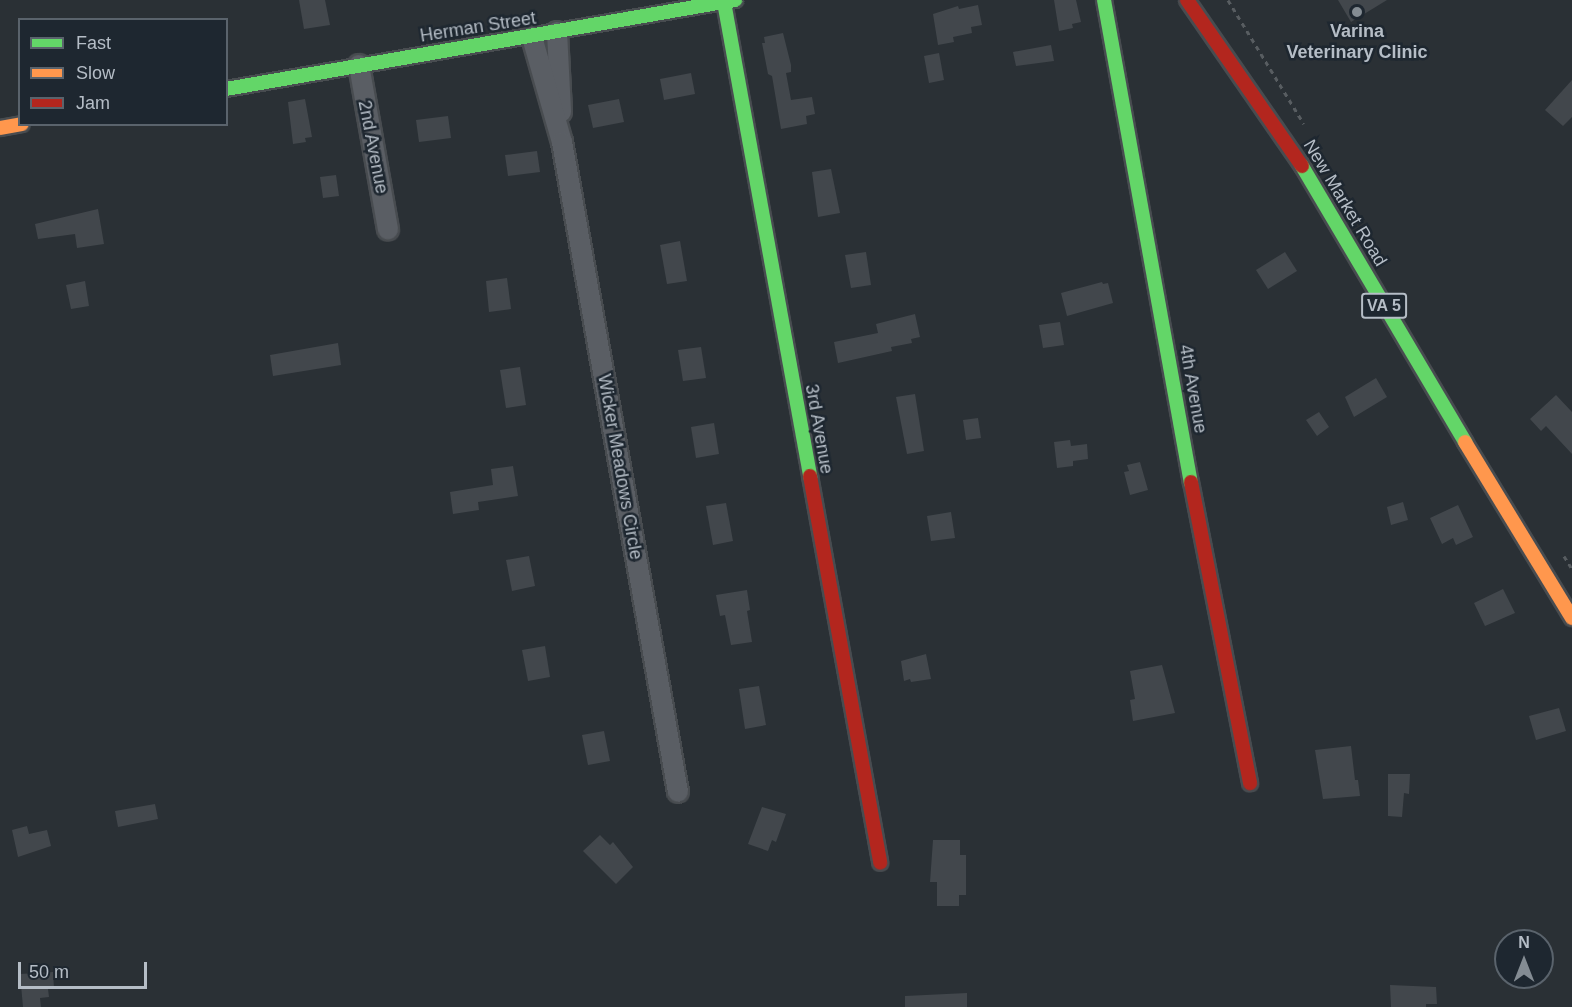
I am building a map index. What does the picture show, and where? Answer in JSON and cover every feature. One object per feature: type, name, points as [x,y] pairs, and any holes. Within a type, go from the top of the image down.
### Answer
[{"type":"street","name":"4th Avenue","points":[[1104,0],[1191,483],[1250,783]]},
{"type":"street","name":"New Market Road","points":[[1187,0],[1296,156],[1422,372],[1572,618]]},
{"type":"street","name":"Herman Street","points":[[228,88],[730,1]]},
{"type":"street","name":"3rd Avenue","points":[[730,1],[880,863]]},
{"type":"street","name":"Wicker Meadows Circle","points":[[557,32],[562,142]]},
{"type":"street","name":"Wicker Meadows Circle","points":[[532,37],[562,142],[678,792]]},
{"type":"street","name":"2nd Avenue","points":[[359,65],[388,229]]},
{"type":"street","points":[[0,128],[18,125]]},
{"type":"path","points":[[1228,0],[1294,107]]},
{"type":"building","points":[[299,0],[325,0],[330,25],[304,29]]},
{"type":"building","points":[[1054,0],[1076,0],[1081,22],[1072,24],[1073,28],[1059,31]]},
{"type":"building","name":"Varina Veterinary Clinic","points":[[1338,0],[1387,0],[1351,22]]},
{"type":"building","points":[[978,5],[982,25],[971,27],[972,33],[953,37],[954,42],[938,45],[933,14],[958,6],[959,9]]},
{"type":"building","points":[[783,33],[791,65],[791,72],[786,73],[791,100],[812,97],[815,114],[806,116],[807,124],[781,129],[772,76],[768,74],[762,43],[765,43],[764,37]]},
{"type":"building","points":[[1051,45],[1054,61],[1016,66],[1013,52]]},
{"type":"building","points":[[939,53],[944,80],[929,83],[924,56]]},
{"type":"building","points":[[691,73],[695,94],[664,100],[660,79]]},
{"type":"building","points":[[1572,80],[1572,117],[1563,126],[1545,110]]},
{"type":"building","points":[[305,99],[312,137],[305,138],[306,142],[293,144],[288,102]]},
{"type":"building","points":[[619,99],[624,122],[593,128],[588,105]]},
{"type":"building","points":[[448,116],[451,138],[419,142],[416,120]]},
{"type":"building","points":[[537,151],[540,172],[508,176],[505,155]]},
{"type":"building","points":[[831,169],[840,213],[818,217],[812,172]]},
{"type":"building","points":[[336,175],[339,196],[323,198],[320,177]]},
{"type":"building","points":[[98,209],[104,244],[77,248],[75,234],[38,239],[35,224]]},
{"type":"building","points":[[680,241],[687,281],[667,284],[660,245]]},
{"type":"building","points":[[866,252],[871,285],[851,288],[845,255]]},
{"type":"building","points":[[1285,252],[1297,271],[1268,289],[1256,270]]},
{"type":"building","points":[[507,278],[511,309],[489,312],[486,281]]},
{"type":"building","points":[[85,281],[89,306],[71,309],[66,285]]},
{"type":"building","points":[[1102,282],[1103,284],[1108,283],[1113,303],[1067,316],[1061,293]]},
{"type":"building","points":[[915,314],[920,337],[911,339],[912,343],[891,347],[892,351],[838,363],[834,342],[878,333],[876,324]]},
{"type":"building","points":[[1060,322],[1064,345],[1043,348],[1039,325]]},
{"type":"building","points":[[338,343],[341,365],[273,376],[270,355]]},
{"type":"building","points":[[701,347],[706,378],[683,381],[678,350]]},
{"type":"building","points":[[520,367],[526,405],[506,408],[500,370]]},
{"type":"building","points":[[1376,378],[1387,397],[1354,417],[1345,397]]},
{"type":"building","points":[[915,394],[924,451],[907,454],[896,397]]},
{"type":"building","points":[[1556,395],[1572,412],[1572,454],[1546,426],[1541,431],[1530,419]]},
{"type":"building","points":[[1319,412],[1329,427],[1317,436],[1306,420]]},
{"type":"building","points":[[978,418],[981,438],[966,440],[963,420]]},
{"type":"building","points":[[714,423],[719,454],[696,458],[691,427]]},
{"type":"building","points":[[1070,440],[1071,446],[1087,444],[1088,459],[1073,461],[1073,466],[1057,468],[1054,442]]},
{"type":"building","points":[[1140,462],[1148,490],[1130,495],[1124,472],[1129,471],[1127,465]]},
{"type":"building","points":[[513,466],[518,496],[478,502],[479,510],[453,514],[450,492],[493,485],[491,469]]},
{"type":"building","points":[[1403,502],[1408,520],[1391,525],[1387,507]]},
{"type":"building","points":[[726,503],[733,541],[713,545],[706,506]]},
{"type":"building","points":[[1458,505],[1473,537],[1456,545],[1453,538],[1442,544],[1430,518]]},
{"type":"building","points":[[951,512],[955,538],[931,541],[927,516]]},
{"type":"building","points":[[529,556],[535,586],[512,591],[506,560]]},
{"type":"building","points":[[1503,589],[1515,613],[1485,626],[1474,603]]},
{"type":"building","points":[[747,590],[750,610],[747,611],[752,642],[731,645],[725,615],[720,616],[716,595]]},
{"type":"building","points":[[545,646],[550,677],[528,681],[522,650]]},
{"type":"building","points":[[926,654],[931,679],[904,681],[901,661]]},
{"type":"building","points":[[1162,665],[1175,713],[1133,721],[1130,700],[1135,699],[1130,671]]},
{"type":"building","points":[[759,686],[766,725],[745,729],[739,689]]},
{"type":"building","points":[[1559,708],[1566,731],[1536,740],[1529,716]]},
{"type":"building","points":[[604,731],[610,761],[588,765],[582,735]]},
{"type":"building","points":[[1351,746],[1355,780],[1358,780],[1360,796],[1323,799],[1315,750]]},
{"type":"building","points":[[1388,774],[1410,774],[1409,794],[1404,793],[1402,817],[1388,816]]},
{"type":"building","points":[[155,804],[158,819],[118,827],[115,811]]},
{"type":"building","points":[[762,807],[786,814],[776,842],[772,840],[768,851],[748,844]]},
{"type":"building","points":[[27,826],[29,834],[47,830],[51,846],[18,857],[12,830]]},
{"type":"building","points":[[600,835],[610,845],[613,842],[633,867],[616,884],[583,851]]},
{"type":"building","points":[[933,840],[960,840],[960,855],[966,855],[966,895],[959,895],[959,906],[937,906],[937,882],[930,882]]},
{"type":"building","points":[[53,972],[54,988],[48,989],[49,997],[40,998],[41,1007],[23,1007],[20,974]]},
{"type":"building","points":[[1390,985],[1436,987],[1437,1004],[1426,1004],[1426,1007],[1391,1007]]},
{"type":"building","points":[[967,993],[967,1007],[905,1007],[905,996]]},
{"type":"traffic: fast","points":[[228,89],[735,0]]},
{"type":"traffic: fast","points":[[1104,0],[1191,482]]},
{"type":"traffic: fast","points":[[724,2],[810,476]]},
{"type":"traffic: fast","points":[[1302,166],[1465,442]]},
{"type":"traffic: slow","points":[[0,128],[18,125]]},
{"type":"traffic: slow","points":[[1465,442],[1572,618]]},
{"type":"traffic: jam","points":[[1187,0],[1302,166]]},
{"type":"traffic: jam","points":[[810,476],[880,863]]},
{"type":"traffic: jam","points":[[1191,482],[1250,783]]},
{"type":"place","name":"Varina Veterinary Clinic","points":[[1357,12]]}]
